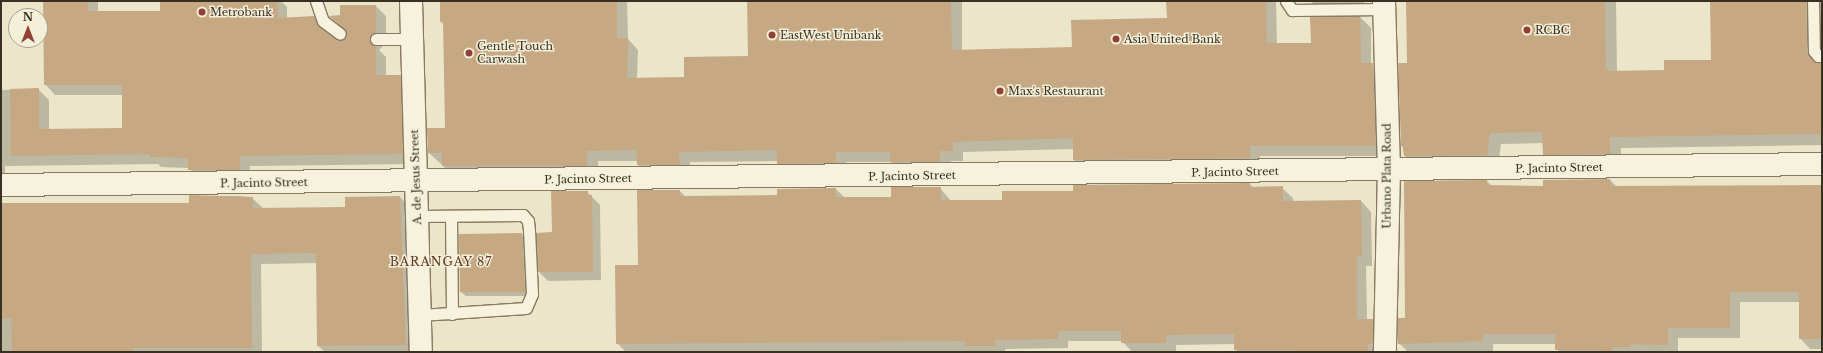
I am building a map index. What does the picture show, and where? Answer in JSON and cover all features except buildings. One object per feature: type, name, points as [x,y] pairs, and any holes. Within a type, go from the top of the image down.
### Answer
[{"type":"street","name":"A. de Jesus Street","points":[[411,1],[421,352]]},
{"type":"street","name":"Urbano Plata Road","points":[[1384,5],[1388,170],[1385,352]]},
{"type":"street","name":"P. Jacinto Street","points":[[1,185],[1822,164]]},
{"type":"lane","points":[[316,1],[323,21],[340,34]]},
{"type":"lane","points":[[1286,1],[1292,10],[1384,5]]},
{"type":"lane","points":[[1813,1],[1814,51],[1818,56],[1822,56]]},
{"type":"lane","points":[[376,39],[412,39]]},
{"type":"lane","points":[[417,216],[523,215],[528,221],[532,294],[526,308],[420,315]]},
{"type":"lane","points":[[451,216],[452,314]]},
{"type":"place","name":"Metrobank","points":[[202,12]]},
{"type":"place","name":"RCBC","points":[[1527,30]]},
{"type":"place","name":"EastWest Unibank","points":[[772,35]]},
{"type":"place","name":"Asia United Bank","points":[[1116,39]]},
{"type":"place","name":"Gentle Touch Carwash","points":[[469,53]]},
{"type":"place","name":"Max's Restaurant","points":[[1000,91]]},
{"type":"district","name":"BARANGAY 87","points":[[441,262]]}]
